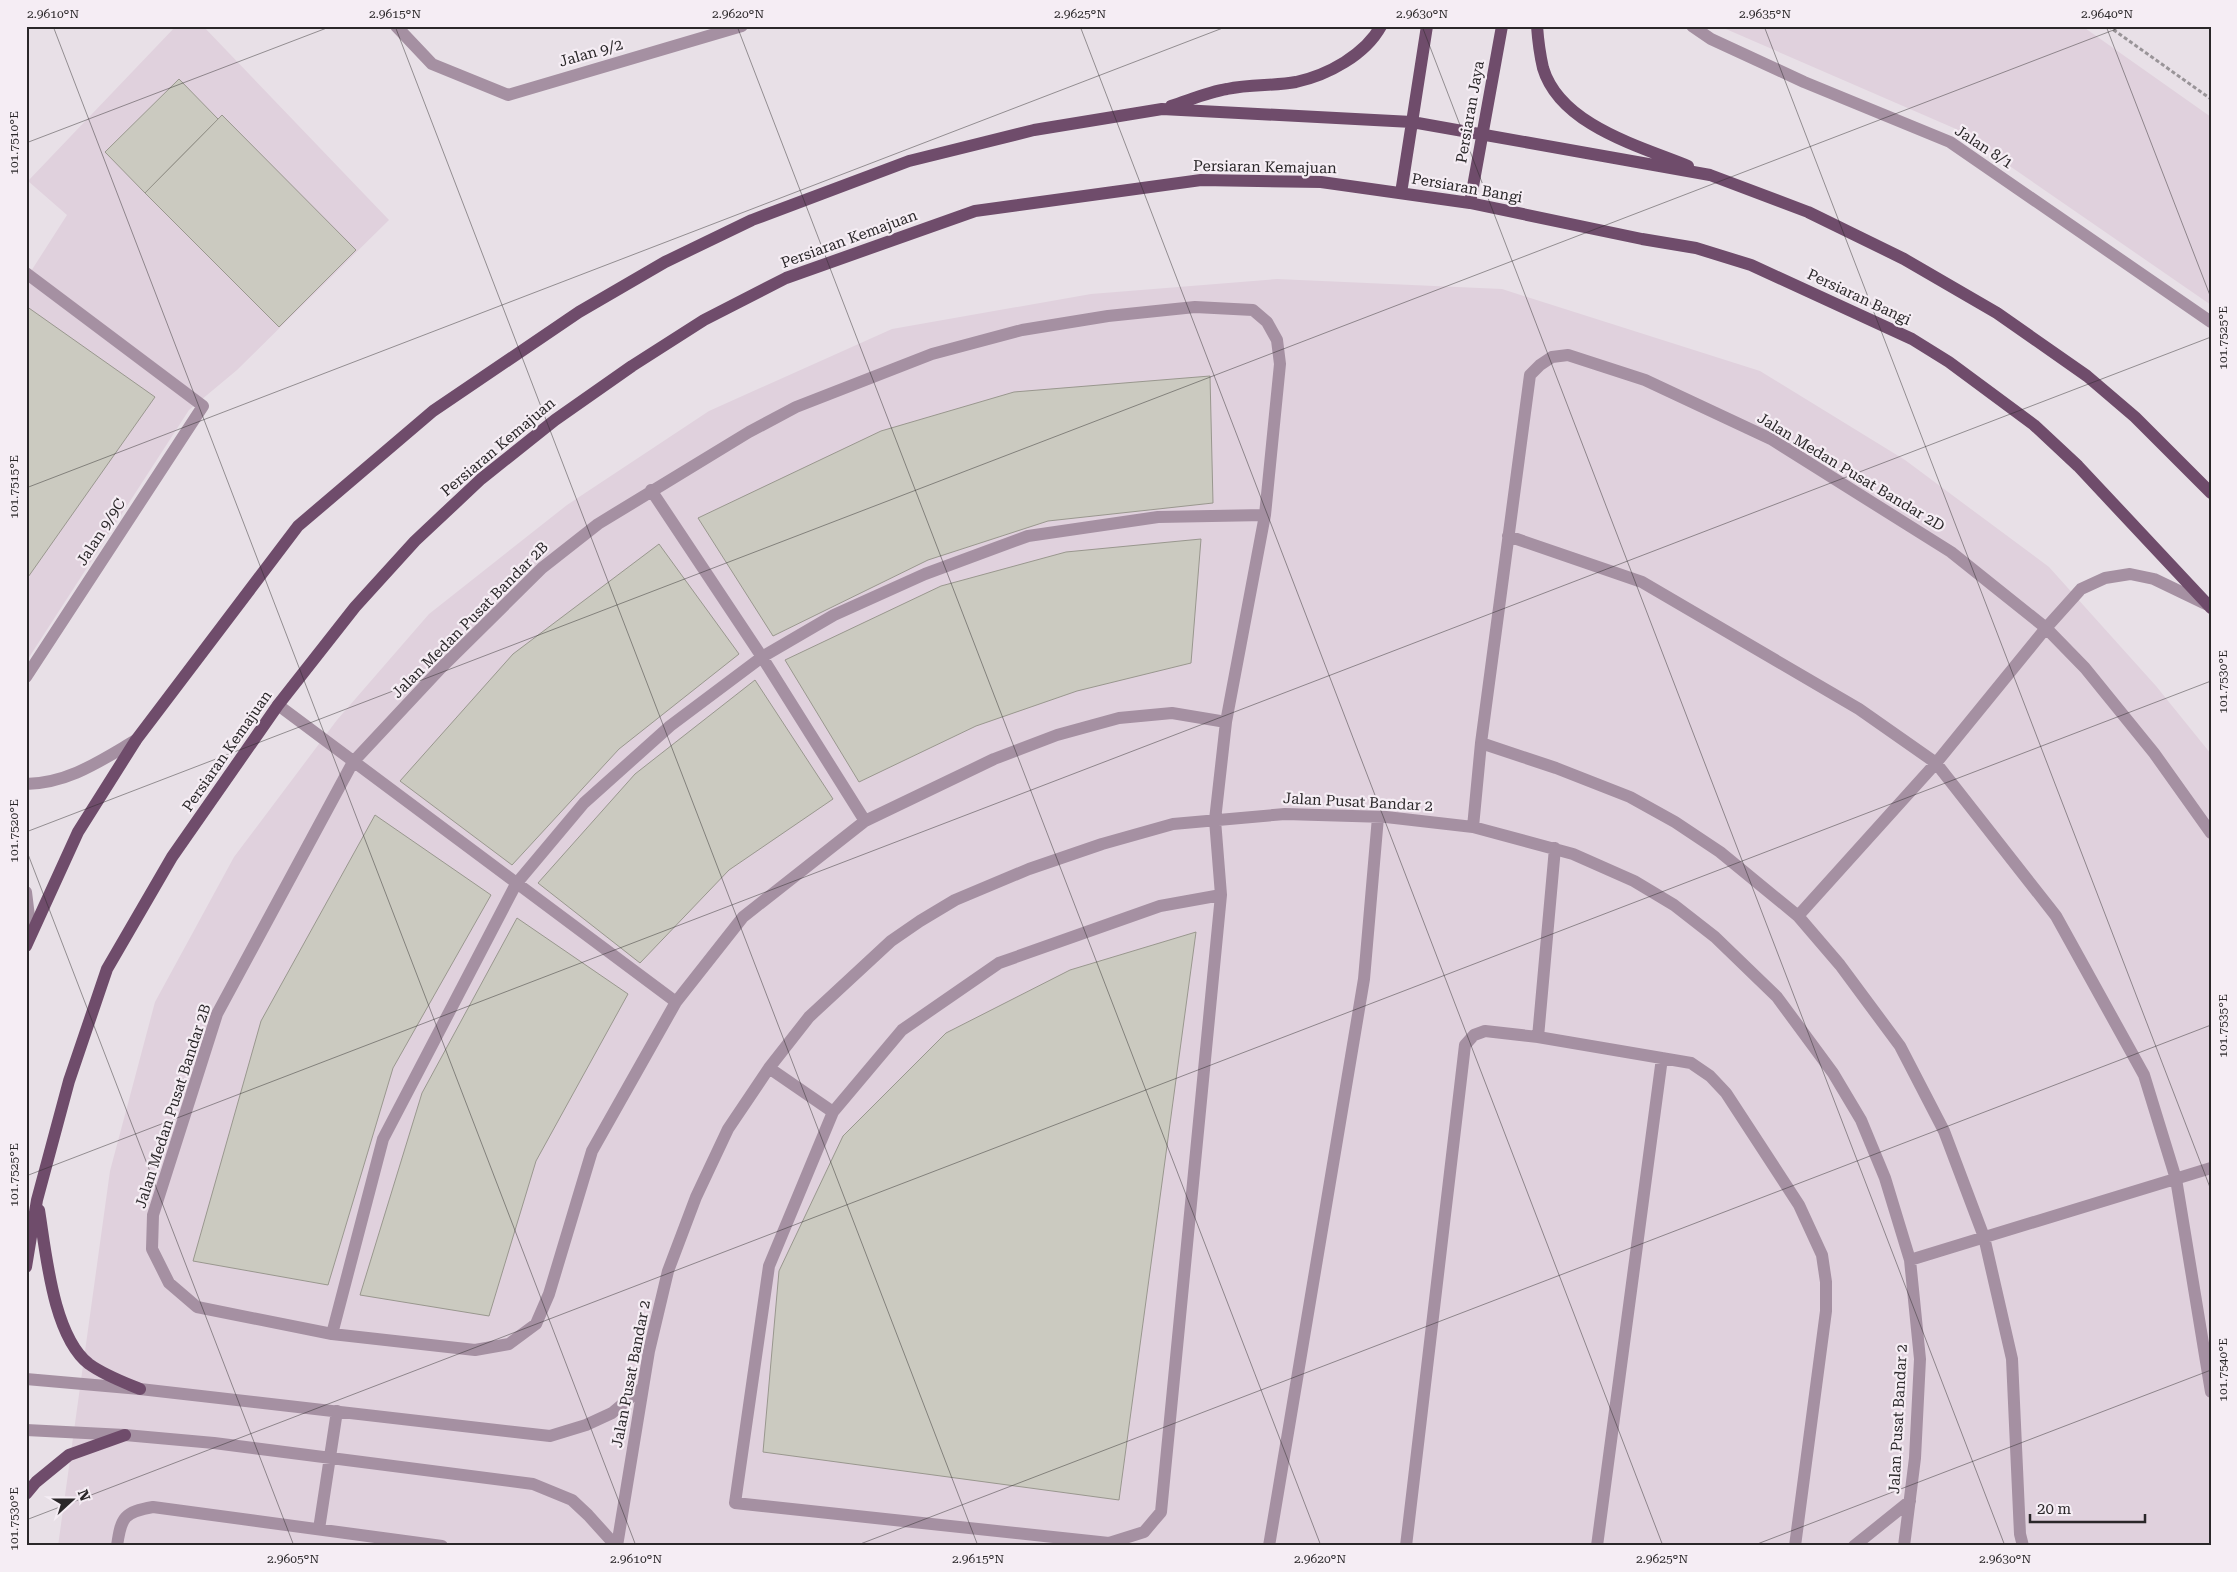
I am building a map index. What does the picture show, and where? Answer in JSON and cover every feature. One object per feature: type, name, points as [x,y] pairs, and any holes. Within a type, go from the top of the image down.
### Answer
[{"type":"main road","points":[[26,946],[78,832],[136,740],[298,526],[433,411],[580,312],[665,262],[752,220],[909,160],[1034,130],[1162,109],[1227,89],[1297,82],[1332,70],[1376,36],[1382,26]]},
{"type":"main road","points":[[1401,192],[1427,26]]},
{"type":"main road","name":"Persiaran Jaya","points":[[1470,203],[1502,26]]},
{"type":"main road","points":[[1537,26],[1544,69],[1553,87],[1564,102],[1583,119],[1604,131],[1710,175],[1808,212],[1904,259],[1998,313],[2087,376],[2135,417],[2211,493]]},
{"type":"main road","points":[[1162,109],[1412,122],[1710,175]]},
{"type":"main road","name":"Persiaran Kemajuan","points":[[26,1267],[37,1200],[69,1081],[107,969],[172,857],[278,705],[355,607],[415,541],[481,479],[555,420],[632,366],[704,320],[786,278],[975,211],[1201,180],[1321,182],[1401,192]]},
{"type":"main road","name":"Persiaran Bangi","points":[[1401,192],[1470,203],[1642,239],[1696,248],[1751,265],[1912,339],[1949,362],[2034,425],[2126,514],[2209,606]]},
{"type":"main road","points":[[37,1200],[53,1292],[60,1319],[73,1346],[88,1363],[110,1376],[140,1389]]},
{"type":"main road","points":[[26,1494],[36,1482],[68,1455],[125,1434]]},
{"type":"street","name":"Jalan 9/2","points":[[396,26],[432,64],[508,95],[742,26]]},
{"type":"street","name":"Jalan 8/1","points":[[1692,26],[1711,38],[1804,82],[1950,142],[2211,322]]},
{"type":"street","name":"Jalan 9/9C","points":[[26,273],[203,406],[26,676]]},
{"type":"street","name":"Jalan Medan Pusat Bandar 2B","points":[[833,1112],[769,1266],[735,1503],[1109,1543],[1144,1532],[1161,1512],[1221,895],[1215,820],[1226,722],[1265,515],[1280,364],[1277,340],[1267,322],[1253,310],[1195,306],[1108,316],[1022,330],[932,354],[796,407],[749,432],[598,524],[542,568],[441,668],[353,762],[217,1014],[153,1215],[152,1249],[169,1283],[197,1307],[332,1334],[475,1350],[509,1344],[536,1324],[550,1294],[592,1151],[676,1002],[743,917],[865,821],[994,759],[1056,735],[1119,718],[1172,713],[1226,722]]},
{"type":"street","name":"Jalan Medan Pusat Bandar 2D","points":[[1472,827],[1481,743],[1530,375],[1552,357],[1568,356],[1645,380],[1770,439],[1952,552],[2046,628],[2085,668],[2154,753],[2211,833]]},
{"type":"street","points":[[651,490],[762,657],[865,821]]},
{"type":"street","points":[[332,1334],[383,1139],[516,884],[584,803],[670,726],[762,657],[834,615],[925,574],[1028,536],[1158,517],[1265,515]]},
{"type":"street","points":[[1508,536],[1642,582],[1859,709],[1936,763],[2056,916],[2144,1074],[2176,1179],[2211,1392]]},
{"type":"street","points":[[1798,916],[1936,763],[2046,628],[2081,589],[2105,578],[2130,574],[2154,578],[2209,606]]},
{"type":"street","points":[[278,705],[676,1002]]},
{"type":"street","points":[[26,784],[47,783],[66,777],[95,765],[136,740]]},
{"type":"street","points":[[1481,743],[1556,768],[1630,797],[1675,822],[1720,852],[1798,916],[1840,965],[1900,1046],[1944,1130],[1984,1237],[2012,1359],[2020,1534],[2024,1546]]},
{"type":"street","name":"Jalan Pusat Bandar 2","points":[[616,1546],[649,1350],[668,1271],[696,1197],[728,1129],[769,1068],[809,1017],[891,941],[955,900],[1029,869],[1102,844],[1173,824],[1285,814],[1416,819],[1472,827],[1555,848],[1634,881],[1674,905],[1715,937],[1777,997],[1833,1073],[1861,1120],[1885,1178],[1910,1260],[1920,1359],[1915,1451],[1904,1546]]},
{"type":"street","points":[[1269,1546],[1364,979],[1378,817]]},
{"type":"street","points":[[1538,1037],[1555,848]]},
{"type":"street","points":[[26,892],[31,933]]},
{"type":"street","points":[[769,1068],[833,1112],[902,1030],[999,963],[1160,906],[1221,895]]},
{"type":"street","points":[[1406,1546],[1465,1045],[1474,1035],[1485,1031],[1538,1037],[1691,1063],[1710,1076],[1726,1093],[1799,1206],[1812,1230],[1822,1255],[1826,1282],[1826,1311],[1797,1545]]},
{"type":"street","points":[[1597,1546],[1662,1058]]},
{"type":"street","points":[[1910,1260],[2211,1168]]},
{"type":"street","points":[[26,1379],[140,1389],[550,1436],[586,1425],[612,1414],[644,1387]]},
{"type":"street","points":[[319,1529],[336,1411]]},
{"type":"street","points":[[26,1430],[125,1434],[214,1443],[533,1484],[572,1500],[616,1546]]},
{"type":"street","points":[[1854,1546],[1910,1501]]},
{"type":"street","points":[[117,1546],[120,1525],[133,1511],[153,1507],[442,1546]]},
{"type":"path","points":[[2108,26],[2211,99]]},
{"type":"shaded area","points":[[176,26],[203,26],[389,220],[237,370],[189,410],[26,662],[26,279],[67,215],[28,181]]},
{"type":"shaded area","points":[[1719,26],[2082,26],[2211,117],[2211,305],[1956,129]]},
{"type":"shaded area","points":[[1277,279],[1502,289],[1760,371],[1905,460],[2049,567],[2156,686],[2211,754],[2211,1546],[58,1546],[110,1171],[155,1002],[234,857],[337,720],[429,614],[567,505],[709,411],[892,329],[1091,294]]},
{"type":"building","points":[[179,79],[218,119],[145,193],[105,152]]},
{"type":"building","points":[[222,115],[356,250],[279,327],[145,193]]},
{"type":"building","points":[[26,306],[155,397],[26,580]]},
{"type":"building","points":[[1210,376],[1213,503],[1048,521],[928,560],[773,636],[698,518],[881,431],[1014,392]]},
{"type":"building","points":[[1201,539],[1191,663],[1077,691],[976,726],[859,782],[785,660],[941,586],[1066,552]]},
{"type":"building","points":[[659,544],[739,654],[619,749],[512,865],[400,781],[513,654]]},
{"type":"building","points":[[755,680],[833,799],[729,870],[640,963],[538,883],[635,774]]},
{"type":"building","points":[[375,815],[491,895],[393,1068],[328,1285],[193,1261],[261,1021]]},
{"type":"building","points":[[517,918],[628,994],[536,1161],[489,1316],[360,1295],[422,1093]]},
{"type":"building","points":[[1196,932],[1119,1500],[763,1452],[779,1271],[843,1136],[946,1033],[1070,970]]}]
